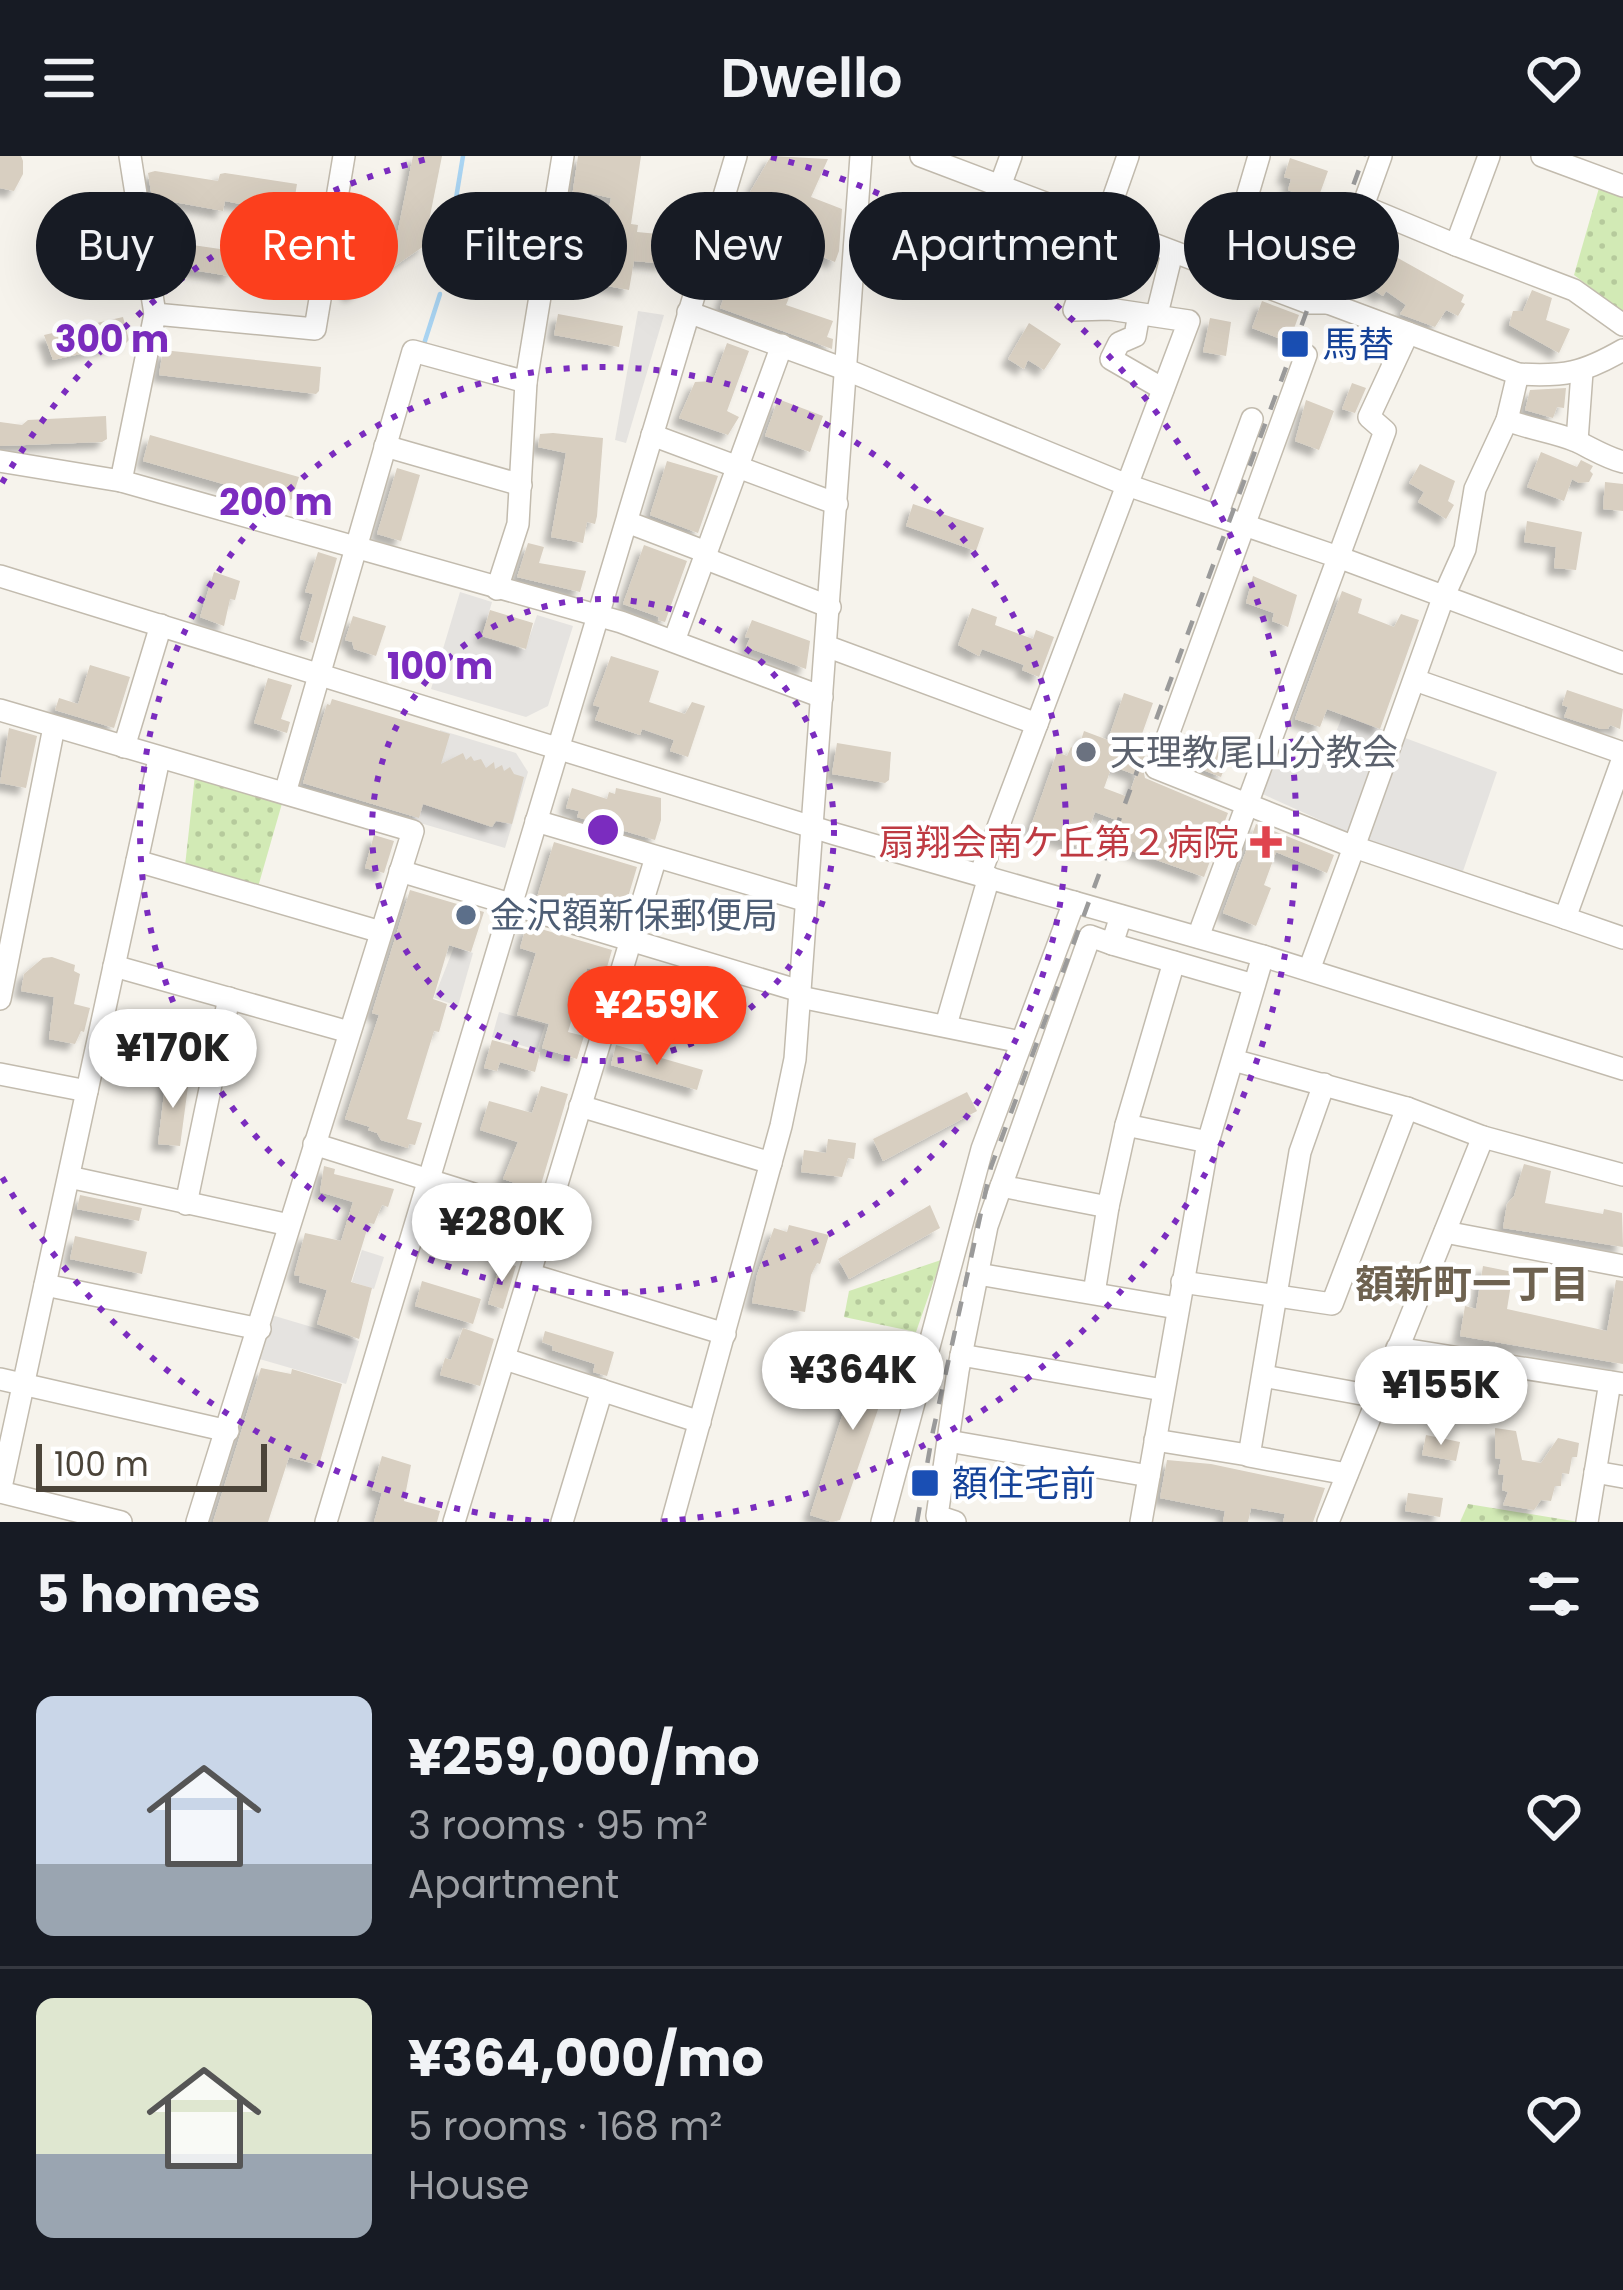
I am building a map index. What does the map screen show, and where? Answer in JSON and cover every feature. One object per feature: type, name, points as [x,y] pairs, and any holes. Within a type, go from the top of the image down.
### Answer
[{"type":"street","points":[[121,481],[155,314],[130,156]]},
{"type":"street","points":[[155,314],[315,329],[344,156]]},
{"type":"street","points":[[497,589],[518,524],[526,382],[562,156]]},
{"type":"street","points":[[326,1522],[736,156]]},
{"type":"street","points":[[671,1522],[771,1163],[795,1058],[861,156]]},
{"type":"street","points":[[922,156],[1019,192]]},
{"type":"street","points":[[1000,185],[1011,156]]},
{"type":"street","points":[[1115,192],[1128,156]]},
{"type":"street","points":[[1248,192],[1259,156]]},
{"type":"street","points":[[1366,192],[1381,156]]},
{"type":"street","points":[[1456,244],[1489,156]]},
{"type":"street","points":[[1542,156],[1623,186]]},
{"type":"street","points":[[1399,221],[1574,290],[1623,325]]},
{"type":"street","points":[[1160,248],[1184,256]]},
{"type":"street","points":[[1163,389],[1111,358],[1119,343],[1135,336],[1148,314],[1172,253]]},
{"type":"street","points":[[946,1025],[985,876],[1037,724],[1189,320],[1109,309],[1074,310],[1077,300]]},
{"type":"street","points":[[1302,300],[1328,303],[1518,374],[1582,372],[1623,350]]},
{"type":"street","points":[[688,312],[848,370],[1127,485],[1338,557],[1623,664]]},
{"type":"street","points":[[1198,938],[1385,431],[1369,417],[1408,333]]},
{"type":"street","points":[[674,641],[782,345]]},
{"type":"street","points":[[284,794],[412,351],[526,382]]},
{"type":"street","points":[[1306,355],[1156,768],[1354,847],[1623,938]]},
{"type":"street","points":[[1576,442],[1582,372]]},
{"type":"street","points":[[1309,970],[1443,598],[1465,549],[1475,489],[1507,420],[1518,374]]},
{"type":"street","points":[[1217,514],[1252,419]]},
{"type":"street","points":[[1507,420],[1623,462]]},
{"type":"street","points":[[652,434],[837,504]]},
{"type":"street","points":[[385,446],[521,484]]},
{"type":"street","points":[[0,461],[121,481],[597,617],[822,698]]},
{"type":"street","points":[[627,521],[830,607]]},
{"type":"street","points":[[0,576],[812,827],[1263,956],[1623,1069]]},
{"type":"street","points":[[124,747],[161,625]]},
{"type":"street","points":[[826,646],[1037,724]]},
{"type":"street","points":[[1415,680],[1623,756],[1564,918]]},
{"type":"street","points":[[0,710],[413,831],[197,1522]]},
{"type":"street","points":[[0,999],[54,727]]},
{"type":"street","points":[[121,1522],[0,1492],[159,759]]},
{"type":"street","points":[[536,821],[807,902]]},
{"type":"street","points":[[454,1522],[656,857]]},
{"type":"street","points":[[137,861],[381,932]]},
{"type":"street","points":[[400,871],[800,994],[1021,1042]]},
{"type":"street","points":[[882,1522],[982,1149],[1074,902]]},
{"type":"street","points":[[1112,944],[1121,916]]},
{"type":"street","points":[[956,1522],[937,1516],[978,1274],[1001,1186],[1090,936],[1254,985]]},
{"type":"street","points":[[1141,1522],[1208,1142],[1263,956]]},
{"type":"street","points":[[1094,1293],[1126,1125],[1174,962]]},
{"type":"street","points":[[114,966],[350,1032]]},
{"type":"street","points":[[186,1204],[229,998]]},
{"type":"street","points":[[1233,1060],[1623,1175]]},
{"type":"street","points":[[0,1074],[87,1091]]},
{"type":"street","points":[[1254,1456],[1250,1456],[1300,1152],[1324,1084]]},
{"type":"street","points":[[580,1106],[771,1163]]},
{"type":"street","points":[[1182,1282],[1332,1304],[1408,1108]]},
{"type":"street","points":[[1126,1125],[1208,1142]]},
{"type":"street","points":[[1328,1522],[1483,1137]]},
{"type":"street","points":[[314,1144],[548,1217]]},
{"type":"street","points":[[69,1177],[289,1225]]},
{"type":"street","points":[[1001,1186],[1108,1207]]},
{"type":"street","points":[[1445,1232],[1623,1266]]},
{"type":"street","points":[[978,1274],[1177,1308]]},
{"type":"street","points":[[532,1275],[725,1334]]},
{"type":"street","points":[[45,1285],[260,1329]]},
{"type":"street","points":[[1397,1348],[1617,1383],[1586,1522]]},
{"type":"street","points":[[961,1355],[1163,1390]]},
{"type":"street","points":[[505,1359],[700,1422]]},
{"type":"street","points":[[1263,1376],[1378,1397]]},
{"type":"street","points":[[0,1379],[228,1431]]},
{"type":"street","points":[[562,1522],[602,1390]]},
{"type":"street","points":[[1155,1440],[1347,1474]]},
{"type":"street","points":[[948,1441],[1149,1476]]},
{"type":"street","points":[[1595,1472],[1623,1478]]},
{"type":"green space","points":[[1599,188],[1623,197],[1623,312],[1574,275]]},
{"type":"green space","points":[[195,775],[283,800],[258,887],[185,866]]},
{"type":"green space","points":[[941,1260],[916,1332],[844,1317],[849,1291]]},
{"type":"green space","points":[[1468,1504],[1579,1522],[1460,1522]]},
{"type":"shaded area","points":[[638,311],[664,315],[626,443],[615,440]]},
{"type":"shaded area","points":[[460,592],[492,602],[482,637],[525,650],[537,615],[573,626],[548,706],[526,717],[431,689]]},
{"type":"shaded area","points":[[1343,715],[1497,772],[1462,874],[1358,837],[1258,792],[1271,758],[1319,773]]},
{"type":"shaded area","points":[[440,730],[516,753],[528,772],[505,848],[410,820]]},
{"type":"shaded area","points":[[454,947],[473,953],[458,1006],[434,998]]},
{"type":"shaded area","points":[[499,1012],[545,1025],[537,1050],[492,1037]]},
{"type":"shaded area","points":[[362,1250],[384,1257],[374,1289],[352,1282]]},
{"type":"shaded area","points":[[268,1314],[359,1341],[346,1384],[256,1358]]},
{"type":"building","points":[[0,156],[21,156],[23,161],[23,174],[14,191],[0,188]]},
{"type":"building","points":[[413,156],[442,156],[435,192],[422,192],[422,247],[398,264],[398,230]]},
{"type":"building","points":[[578,156],[641,156],[631,224],[638,225],[637,232],[651,233],[651,263],[634,261],[629,290],[627,192],[573,192]]},
{"type":"building","points":[[771,156],[828,159],[813,192],[750,192]]},
{"type":"building","points":[[1290,158],[1328,171],[1320,192],[1288,190],[1291,179],[1284,177]]},
{"type":"building","points":[[148,173],[218,181],[225,173],[297,184],[296,192],[220,192],[220,210],[196,206],[196,192],[151,192]]},
{"type":"building","points":[[825,202],[842,209],[835,262],[825,258]]},
{"type":"building","points":[[196,246],[220,249],[220,275],[196,271]]},
{"type":"building","points":[[1399,259],[1464,295],[1461,302],[1465,304],[1458,316],[1446,310],[1435,327],[1400,314],[1406,305],[1399,300]]},
{"type":"building","points":[[1532,290],[1552,298],[1546,320],[1570,329],[1559,353],[1509,325],[1513,311],[1523,311]]},
{"type":"building","points":[[723,300],[788,300],[786,305],[833,321],[827,337],[833,339],[832,349],[720,308]]},
{"type":"building","points":[[1262,301],[1299,315],[1289,342],[1252,328]]},
{"type":"building","points":[[558,314],[623,326],[619,347],[554,335]]},
{"type":"building","points":[[123,317],[129,340],[125,344],[53,360],[44,335]]},
{"type":"building","points":[[1210,318],[1231,322],[1226,356],[1203,352]]},
{"type":"building","points":[[1029,323],[1061,344],[1044,370],[1028,360],[1024,369],[1008,359]]},
{"type":"building","points":[[727,343],[749,351],[727,411],[739,417],[728,435],[679,418],[695,382],[713,381]]},
{"type":"building","points":[[163,350],[321,367],[319,391],[159,375]]},
{"type":"building","points":[[1352,383],[1366,388],[1355,413],[1342,409]]},
{"type":"building","points":[[1566,388],[1564,408],[1557,407],[1553,418],[1525,410],[1530,390]]},
{"type":"building","points":[[778,399],[823,416],[810,452],[765,436]]},
{"type":"building","points":[[1306,400],[1334,411],[1319,450],[1295,441]]},
{"type":"building","points":[[106,416],[107,439],[102,442],[0,446],[0,422],[22,425],[28,420]]},
{"type":"building","points":[[540,434],[603,438],[597,516],[595,524],[587,522],[583,543],[551,537],[566,453],[538,447]]},
{"type":"building","points":[[150,435],[299,477],[292,499],[286,502],[143,461]]},
{"type":"building","points":[[1541,452],[1577,467],[1581,460],[1593,466],[1589,482],[1572,479],[1564,501],[1527,487]]},
{"type":"building","points":[[667,461],[718,476],[698,533],[650,515]]},
{"type":"building","points":[[1420,464],[1455,481],[1448,501],[1454,505],[1446,519],[1418,502],[1424,492],[1409,483]]},
{"type":"building","points":[[397,468],[420,475],[401,541],[377,534]]},
{"type":"building","points":[[1605,482],[1623,484],[1623,511],[1603,509]]},
{"type":"building","points":[[913,504],[984,528],[976,551],[906,526]]},
{"type":"building","points":[[1527,521],[1582,532],[1576,570],[1554,568],[1556,547],[1524,542]]},
{"type":"building","points":[[528,543],[544,547],[539,563],[586,571],[580,592],[517,577]]},
{"type":"building","points":[[644,545],[687,561],[665,622],[623,604]]},
{"type":"building","points":[[318,552],[337,558],[313,643],[300,639],[313,594],[305,592]]},
{"type":"building","points":[[214,572],[240,581],[224,626],[200,617]]},
{"type":"building","points":[[1253,576],[1297,595],[1288,627],[1272,621],[1274,613],[1246,603]]},
{"type":"building","points":[[1342,591],[1362,599],[1358,613],[1394,627],[1401,614],[1419,620],[1380,729],[1327,709],[1320,727],[1295,719]]},
{"type":"building","points":[[972,608],[997,617],[995,625],[1033,639],[1036,630],[1054,637],[1039,677],[1022,670],[1024,665],[982,649],[979,656],[958,645]]},
{"type":"building","points":[[490,610],[533,623],[526,649],[482,636]]},
{"type":"building","points":[[353,616],[386,626],[376,656],[354,649],[345,640]]},
{"type":"building","points":[[752,620],[810,641],[806,669],[746,647]]},
{"type":"building","points":[[611,656],[659,671],[649,702],[685,714],[692,702],[705,706],[688,757],[670,751],[674,740],[595,720],[600,707],[593,705]]},
{"type":"building","points":[[90,665],[130,677],[114,728],[55,710],[59,698],[78,704]]},
{"type":"building","points":[[268,678],[292,685],[281,719],[290,722],[287,733],[254,723]]},
{"type":"building","points":[[1567,690],[1623,709],[1620,729],[1610,725],[1601,729],[1564,717]]},
{"type":"building","points":[[1124,693],[1153,703],[1142,734],[1151,738],[1142,764],[1145,778],[1228,813],[1204,877],[1112,844],[1119,821],[1095,812],[1082,848],[1030,829],[1057,752],[1067,756],[1071,747],[1078,749],[1084,731],[1108,740]],"holes":[[[1112,766],[1136,775],[1128,797],[1104,788]]]},
{"type":"building","points":[[332,699],[450,734],[441,764],[463,753],[466,760],[471,756],[474,761],[481,759],[486,768],[494,762],[495,769],[510,767],[524,777],[512,824],[496,821],[492,827],[423,804],[419,818],[303,783]]},
{"type":"building","points":[[9,728],[37,736],[26,788],[0,783]]},
{"type":"building","points":[[1185,733],[1231,751],[1221,777],[1175,759]]},
{"type":"building","points":[[837,743],[891,752],[889,780],[832,774]]},
{"type":"building","points":[[572,788],[607,799],[616,788],[661,798],[655,840],[577,817],[579,811],[566,808]]},
{"type":"building","points":[[1256,824],[1334,855],[1327,873],[1276,852],[1264,885],[1271,888],[1256,926],[1223,913]]},
{"type":"building","points":[[374,835],[394,841],[384,873],[365,868]]},
{"type":"building","points":[[554,842],[637,867],[622,917],[616,915],[615,920],[537,897]]},
{"type":"building","points":[[410,890],[484,912],[471,952],[449,945],[433,999],[447,1004],[407,1119],[422,1123],[415,1145],[408,1148],[381,1140],[370,1127],[345,1119],[379,1015],[372,1013]]},
{"type":"building","points":[[526,927],[612,950],[605,974],[587,968],[568,1032],[584,1036],[577,1059],[542,1048],[549,1024],[517,1015],[536,953],[520,948]]},
{"type":"building","points":[[43,958],[75,965],[74,971],[80,974],[74,1004],[90,1008],[84,1032],[75,1044],[49,1039],[54,997],[21,991],[24,974]]},
{"type":"building","points":[[492,1040],[540,1053],[535,1072],[500,1062],[497,1071],[484,1068]]},
{"type":"building","points":[[616,1045],[703,1070],[697,1090],[611,1065]]},
{"type":"building","points":[[166,1077],[189,1079],[180,1146],[158,1144]]},
{"type":"building","points":[[541,1086],[568,1094],[537,1198],[513,1191],[515,1183],[503,1179],[518,1142],[480,1130],[489,1101],[532,1113]]},
{"type":"building","points":[[967,1092],[977,1111],[883,1161],[873,1139]]},
{"type":"building","points":[[828,1139],[856,1143],[854,1159],[848,1158],[842,1177],[801,1172],[804,1150],[826,1153]]},
{"type":"building","points":[[1524,1164],[1551,1171],[1545,1203],[1622,1213],[1623,1247],[1503,1228],[1507,1204]]},
{"type":"building","points":[[324,1166],[335,1169],[334,1174],[394,1189],[388,1207],[382,1205],[374,1224],[369,1223],[351,1282],[372,1288],[359,1339],[317,1324],[327,1290],[299,1282],[300,1276],[294,1275],[305,1233],[341,1241],[353,1202],[320,1192]]},
{"type":"building","points":[[80,1195],[142,1208],[139,1221],[77,1209]]},
{"type":"building","points":[[930,1205],[940,1228],[849,1279],[838,1259]]},
{"type":"building","points":[[445,1209],[513,1229],[505,1254],[437,1234]]},
{"type":"building","points":[[789,1225],[829,1235],[820,1264],[811,1275],[805,1312],[752,1303],[774,1228],[787,1232]]},
{"type":"building","points":[[75,1236],[147,1252],[142,1274],[70,1259]]},
{"type":"building","points":[[501,1262],[516,1266],[503,1309],[488,1304]]},
{"type":"building","points":[[1483,1266],[1513,1272],[1507,1309],[1607,1331],[1616,1280],[1623,1281],[1623,1364],[1460,1336],[1465,1306],[1476,1309]]},
{"type":"building","points":[[422,1281],[481,1299],[473,1324],[415,1306]]},
{"type":"building","points":[[463,1328],[494,1339],[480,1386],[440,1375]]},
{"type":"building","points":[[545,1331],[614,1352],[607,1376],[593,1372],[595,1364],[552,1350],[553,1346],[542,1342]]},
{"type":"building","points":[[865,1345],[896,1357],[840,1520],[832,1522],[810,1515]]},
{"type":"building","points":[[261,1368],[291,1374],[292,1369],[342,1384],[319,1465],[289,1457],[268,1522],[213,1522]]},
{"type":"building","points":[[1448,1379],[1483,1386],[1479,1406],[1444,1399]]},
{"type":"building","points":[[1495,1428],[1516,1431],[1522,1460],[1541,1463],[1558,1438],[1579,1443],[1569,1474],[1562,1473],[1561,1486],[1555,1486],[1551,1501],[1541,1500],[1534,1510],[1503,1505],[1508,1492],[1502,1490],[1504,1475],[1498,1474],[1501,1459],[1495,1458]]},
{"type":"building","points":[[1426,1435],[1460,1442],[1456,1461],[1422,1455]]},
{"type":"building","points":[[382,1456],[411,1465],[404,1501],[440,1511],[437,1522],[374,1522],[382,1493],[372,1490]]},
{"type":"building","points":[[1167,1460],[1211,1464],[1325,1488],[1313,1522],[1283,1522],[1285,1514],[1251,1508],[1248,1522],[1223,1522],[1225,1511],[1160,1498]]},
{"type":"building","points":[[1408,1493],[1443,1498],[1440,1517],[1405,1511]]},
{"type":"waterway","points":[[457,192],[463,156]]},
{"type":"waterway","points":[[423,347],[438,300]]},
{"type":"railway","points":[[917,1522],[991,1167],[1364,156]]},
{"type":"place","name":"馬替","points":[[1295,344]]},
{"type":"place","name":"天理教尾山分教会","points":[[1086,752]]},
{"type":"place","name":"扇翔会南ケ丘第２病院","points":[[1266,842]]},
{"type":"place","name":"金沢額新保郵便局","points":[[466,915]]},
{"type":"place","name":"額住宅前","points":[[925,1483]]},
{"type":"district","name":"額新町一丁目","points":[[1472,1284]]}]
